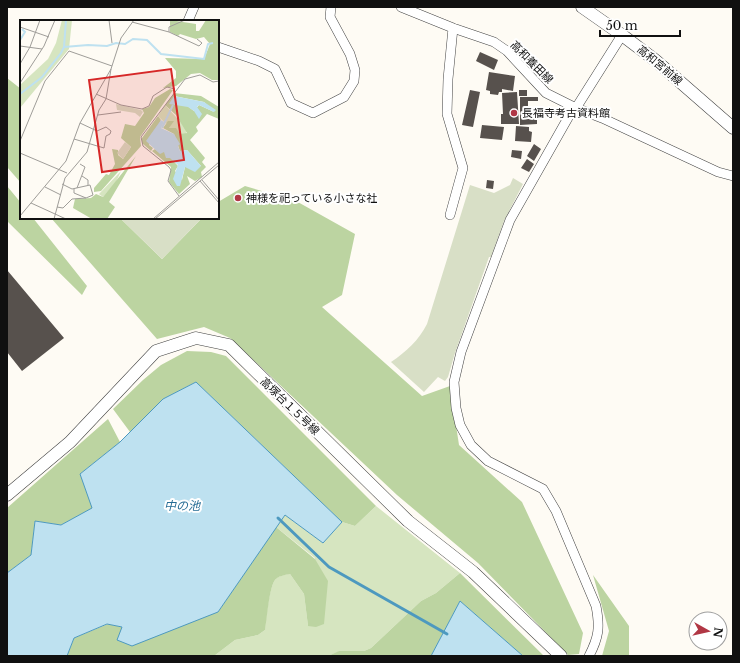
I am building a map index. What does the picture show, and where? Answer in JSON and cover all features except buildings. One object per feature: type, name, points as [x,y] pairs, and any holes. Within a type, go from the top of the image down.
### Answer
[{"type":"street","points":[[188,20],[194,7]]},
{"type":"street","points":[[219,47],[259,61],[276,69],[291,103],[313,114],[344,97],[354,81],[355,70],[350,54],[330,17],[331,7]]},
{"type":"street","name":"高和養田線","points":[[401,7],[453,28],[494,42],[507,52],[546,93],[718,172],[733,176]]},
{"type":"street","name":"高和宮前線","points":[[582,7],[655,60],[733,128]]},
{"type":"street","points":[[450,215],[463,168],[448,114],[448,79],[453,28]]},
{"type":"street","points":[[589,656],[595,644],[599,622],[596,606],[556,510],[543,489],[488,461],[471,445],[460,425],[456,408],[454,382],[462,352],[510,220],[569,116],[576,108],[622,35]]},
{"type":"street","name":"高塚台１５号線","points":[[7,495],[70,442],[156,351],[196,338],[228,345],[408,521],[473,572],[561,656]]},
{"type":"green space","points":[[7,78],[20,88],[20,182],[7,167]]},
{"type":"green space","points":[[513,178],[523,184],[504,221],[491,257],[489,257],[448,377],[445,381],[438,377],[424,392],[391,362],[412,345],[427,324],[470,185],[494,193],[510,185]]},
{"type":"green space","points":[[7,186],[20,202],[20,219],[34,219],[87,286],[82,295],[7,221]]},
{"type":"green space","points":[[245,186],[296,201],[355,234],[342,295],[322,307],[422,396],[450,386],[459,445],[522,502],[583,633],[579,654],[568,655],[478,563],[397,495],[230,338],[204,327],[157,339],[52,219],[121,219],[162,259],[201,219],[219,219],[219,201]]},
{"type":"green space","points":[[121,219],[201,219],[162,259]]},
{"type":"green space","points":[[187,351],[211,352],[226,356],[376,506],[355,526],[342,522],[196,382],[163,399],[130,432],[113,409],[161,365]]},
{"type":"green space","points":[[108,419],[120,442],[80,474],[93,508],[61,525],[35,521],[31,555],[7,573],[7,508]]},
{"type":"green space","points":[[376,506],[460,573],[436,593],[421,601],[371,648],[364,651],[340,651],[328,656],[214,656],[235,640],[258,635],[265,630],[271,590],[275,580],[278,577],[290,574],[304,594],[308,626],[315,558],[276,527],[285,515],[323,543],[342,522],[355,526]]},
{"type":"green space","points":[[276,527],[315,559],[328,581],[324,624],[316,627],[308,626],[304,594],[290,574],[278,578],[273,584],[265,630],[258,635],[235,640],[214,656],[67,656],[74,638],[108,624],[122,627],[218,612]]},
{"type":"green space","points":[[460,573],[543,656],[523,656],[460,601],[431,656],[328,656],[339,651],[364,651],[371,648],[421,601],[436,593]]},
{"type":"green space","points":[[593,575],[629,626],[629,656],[602,656],[609,631]]},
{"type":"water","name":"中の池","points":[[196,382],[342,522],[323,543],[285,515],[218,612],[132,646],[117,640],[122,627],[107,624],[74,638],[67,656],[7,656],[7,573],[31,555],[35,521],[61,525],[92,508],[80,474],[120,442],[163,399]]},
{"type":"water","points":[[460,601],[523,656],[431,656]]},
{"type":"waterway","points":[[278,518],[329,567],[447,634]]},
{"type":"place","name":"長福寺考古資料館","points":[[514,113]]},
{"type":"place","name":"神様を祀っている小さな社","points":[[238,198]]}]
